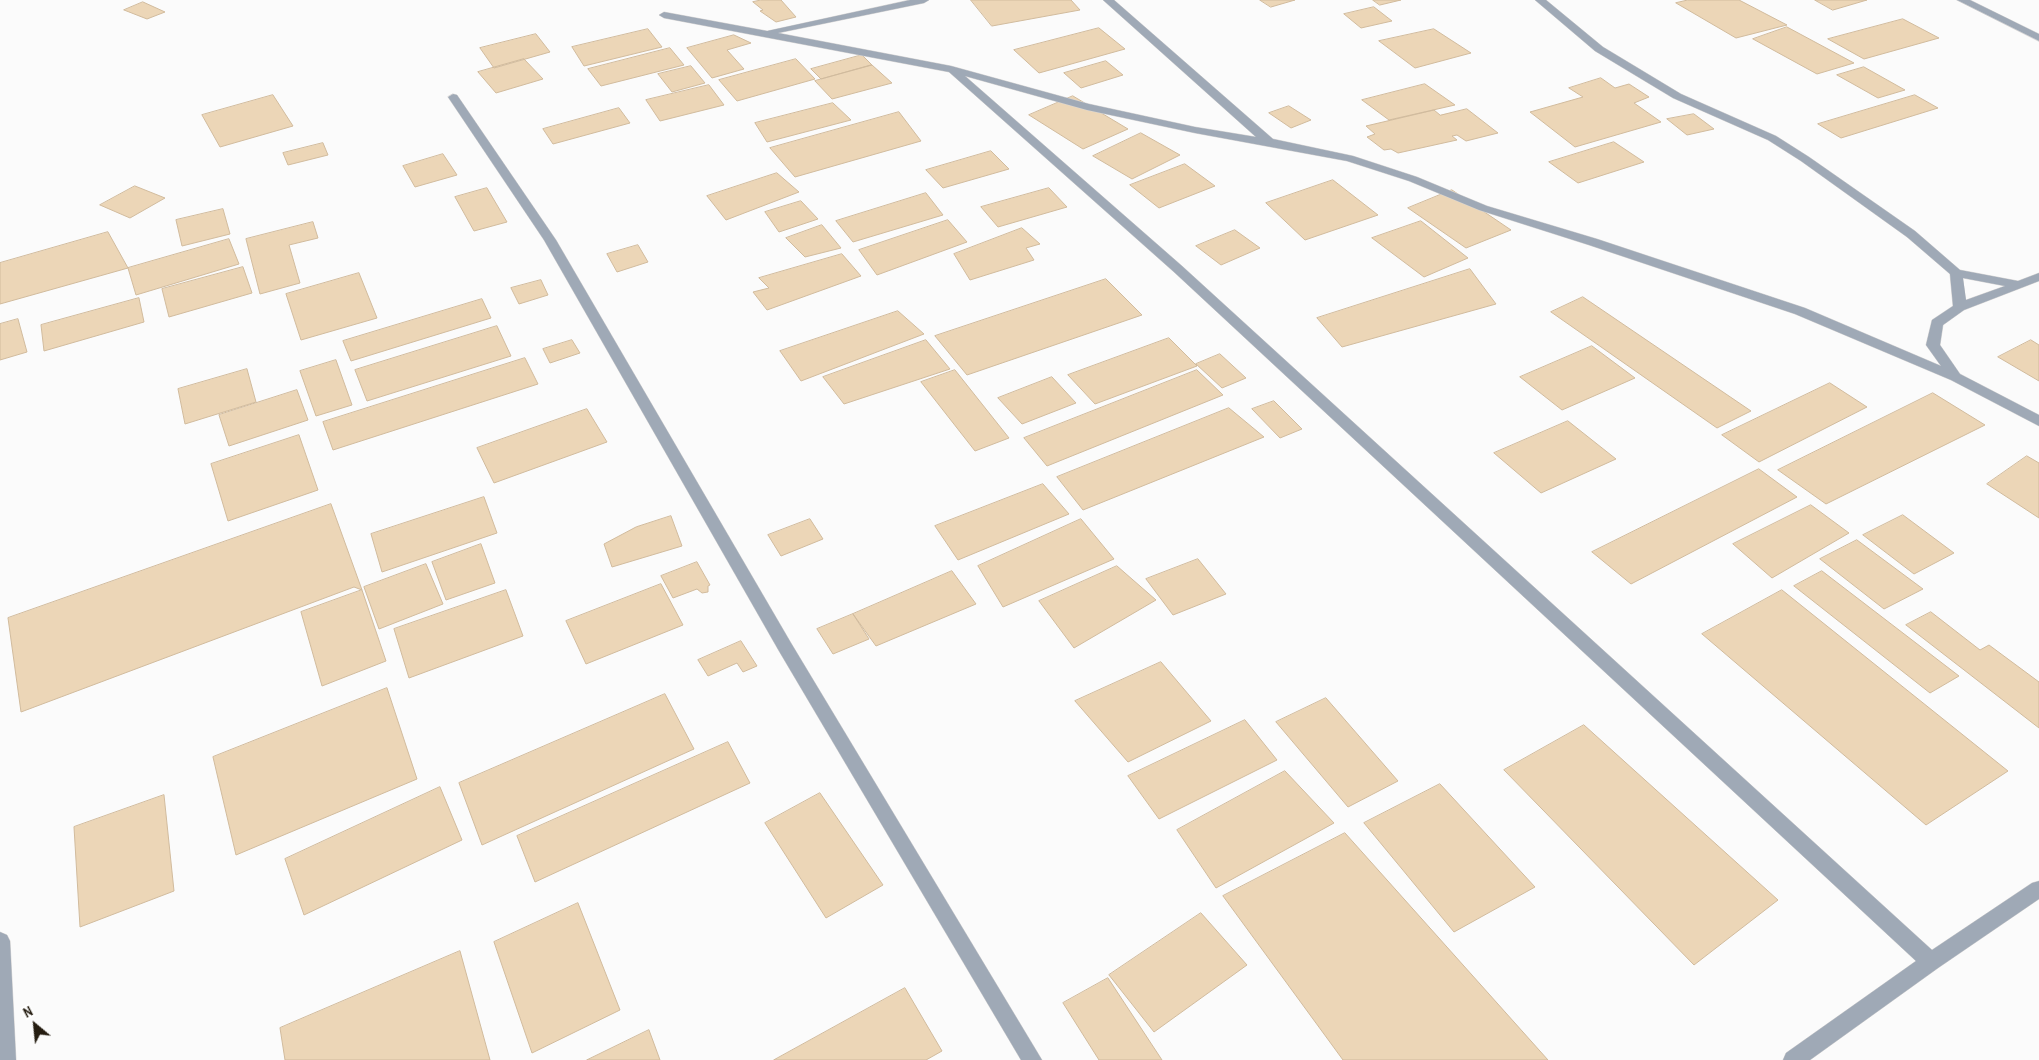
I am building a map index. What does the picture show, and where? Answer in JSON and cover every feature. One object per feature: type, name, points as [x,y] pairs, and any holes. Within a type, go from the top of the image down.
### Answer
[{"type":"street","points":[[764,34],[924,0]]},
{"type":"street","points":[[1108,0],[1269,142]]},
{"type":"street","points":[[1540,0],[1599,49],[1661,87],[1772,138],[1805,159],[1911,234],[1956,273],[2017,284]]},
{"type":"street","points":[[1962,0],[2039,38]]},
{"type":"street","points":[[664,15],[951,69],[1087,107],[1195,130],[1349,158],[1413,179],[1483,208],[1800,311],[1956,377],[2039,421]]},
{"type":"street","points":[[951,69],[1178,269],[1931,962]]},
{"type":"street","points":[[453,96],[550,240],[785,647],[1032,1060]]},
{"type":"street","points":[[1956,273],[1960,307]]},
{"type":"street","points":[[1956,377],[1933,345],[1937,323],[1960,307],[2039,277]]},
{"type":"street","points":[[1792,1060],[2039,889]]},
{"type":"street","points":[[0,941],[6,1060]]},
{"type":"building","points":[[781,0],[796,17],[776,22],[760,11],[763,10],[753,2]]},
{"type":"building","points":[[971,0],[1071,0],[1080,10],[992,26]]},
{"type":"building","points":[[1260,0],[1295,0],[1271,7]]},
{"type":"building","points":[[1373,0],[1401,0],[1380,5]]},
{"type":"building","points":[[1688,0],[1739,0],[1787,25],[1736,38],[1676,3]]},
{"type":"building","points":[[1815,0],[1867,0],[1833,10]]},
{"type":"building","points":[[143,2],[165,12],[147,19],[124,10]]},
{"type":"building","points":[[1374,7],[1392,21],[1361,28],[1344,14]]},
{"type":"building","points":[[1903,19],[1939,38],[1864,59],[1828,39]]},
{"type":"building","points":[[1787,27],[1854,63],[1817,74],[1753,39]]},
{"type":"building","points":[[1099,28],[1125,49],[1039,73],[1014,50]]},
{"type":"building","points":[[648,29],[662,47],[584,66],[572,47]]},
{"type":"building","points":[[1434,29],[1471,53],[1415,68],[1379,41]]},
{"type":"building","points":[[536,34],[550,52],[494,68],[480,48]]},
{"type":"building","points":[[734,35],[751,43],[727,50],[744,69],[712,78],[687,48]]},
{"type":"building","points":[[670,48],[684,65],[601,86],[588,69]]},
{"type":"building","points":[[862,55],[872,65],[821,79],[811,69]]},
{"type":"building","points":[[524,59],[543,79],[496,93],[478,72]]},
{"type":"building","points":[[796,59],[815,79],[737,101],[719,80]]},
{"type":"building","points":[[1106,61],[1123,75],[1081,88],[1064,73]]},
{"type":"building","points":[[872,65],[892,83],[832,99],[815,81]]},
{"type":"building","points":[[691,66],[705,83],[672,92],[658,74]]},
{"type":"building","points":[[1864,67],[1905,90],[1878,98],[1837,75]]},
{"type":"building","points":[[1601,78],[1615,88],[1629,84],[1649,97],[1634,103],[1661,122],[1575,147],[1530,112],[1583,97],[1569,88]]},
{"type":"building","points":[[1425,84],[1455,105],[1389,120],[1362,100]]},
{"type":"building","points":[[709,85],[724,105],[660,121],[646,100]]},
{"type":"building","points":[[273,95],[293,126],[220,147],[202,115]]},
{"type":"building","points":[[1915,95],[1938,108],[1841,138],[1818,124]]},
{"type":"building","points":[[1073,96],[1128,129],[1083,149],[1029,115]]},
{"type":"building","points":[[833,103],[851,120],[767,142],[755,123]]},
{"type":"building","points":[[1289,106],[1311,120],[1291,128],[1269,113]]},
{"type":"building","points":[[619,108],[630,123],[553,144],[543,129]]},
{"type":"building","points":[[1467,109],[1498,133],[1466,141],[1457,135],[1452,136],[1457,140],[1398,153],[1391,149],[1384,150],[1367,137],[1375,134],[1366,126],[1434,110],[1440,115]]},
{"type":"building","points":[[899,112],[921,141],[795,177],[770,148]]},
{"type":"building","points":[[1694,114],[1714,129],[1687,135],[1667,119]]},
{"type":"building","points":[[1141,133],[1180,155],[1132,179],[1093,156]]},
{"type":"building","points":[[1614,142],[1644,162],[1578,183],[1549,162]]},
{"type":"building","points":[[323,143],[328,155],[288,165],[283,153]]},
{"type":"building","points":[[991,151],[1009,169],[943,188],[926,170]]},
{"type":"building","points":[[443,154],[457,175],[415,187],[403,166]]},
{"type":"building","points":[[1185,164],[1215,186],[1159,208],[1130,185]]},
{"type":"building","points":[[777,173],[799,192],[726,220],[707,196]]},
{"type":"building","points":[[1333,180],[1378,215],[1305,240],[1266,203]]},
{"type":"building","points":[[135,186],[165,198],[130,218],[100,205]]},
{"type":"building","points":[[487,188],[507,222],[474,231],[455,197]]},
{"type":"building","points":[[1049,188],[1067,207],[998,227],[981,207]]},
{"type":"building","points":[[1452,190],[1511,230],[1466,248],[1408,208]]},
{"type":"building","points":[[926,193],[943,215],[853,242],[836,221]]},
{"type":"building","points":[[801,201],[818,219],[779,232],[765,212]]},
{"type":"building","points":[[223,209],[230,234],[182,246],[176,220]]},
{"type":"building","points":[[948,220],[967,242],[877,275],[859,250]]},
{"type":"building","points":[[1421,221],[1468,258],[1424,277],[1372,238]]},
{"type":"building","points":[[313,222],[318,238],[289,245],[300,283],[260,294],[246,239]]},
{"type":"building","points":[[822,225],[841,248],[805,257],[786,238]]},
{"type":"building","points":[[1022,228],[1040,244],[1026,248],[1034,260],[970,280],[954,254]]},
{"type":"building","points":[[1235,230],[1260,248],[1221,265],[1196,246]]},
{"type":"building","points":[[108,232],[128,268],[0,304],[0,263]]},
{"type":"building","points":[[229,239],[239,264],[136,295],[128,268]]},
{"type":"building","points":[[638,245],[648,262],[617,272],[607,254]]},
{"type":"building","points":[[842,254],[861,276],[767,310],[753,292],[769,288],[759,278]]},
{"type":"building","points":[[243,267],[252,293],[169,317],[162,289]]},
{"type":"building","points":[[1470,269],[1496,304],[1342,347],[1317,318]]},
{"type":"building","points":[[359,273],[377,318],[301,340],[286,294]]},
{"type":"building","points":[[1106,279],[1142,315],[967,375],[935,336]]},
{"type":"building","points":[[541,280],[548,295],[519,304],[511,288]]},
{"type":"building","points":[[1583,297],[1751,411],[1717,428],[1551,312]]},
{"type":"building","points":[[139,298],[144,322],[44,351],[41,325]]},
{"type":"building","points":[[482,299],[491,318],[351,361],[343,341]]},
{"type":"building","points":[[898,311],[924,334],[801,381],[780,351]]},
{"type":"building","points":[[18,319],[27,352],[0,360],[0,324]]},
{"type":"building","points":[[497,326],[511,356],[367,401],[355,370]]},
{"type":"building","points":[[1169,338],[1197,366],[1095,404],[1068,375]]},
{"type":"building","points":[[572,340],[580,353],[550,363],[543,349]]},
{"type":"building","points":[[926,340],[950,369],[844,404],[823,377]]},
{"type":"building","points":[[2031,340],[2039,345],[2039,381],[1998,357]]},
{"type":"building","points":[[1592,346],[1635,378],[1562,410],[1520,377]]},
{"type":"building","points":[[1220,354],[1246,378],[1222,388],[1196,364]]},
{"type":"building","points":[[525,358],[538,384],[333,450],[323,422]]},
{"type":"building","points":[[336,360],[352,405],[316,416],[300,371]]},
{"type":"building","points":[[247,369],[256,402],[185,424],[178,389]]},
{"type":"building","points":[[955,370],[1009,438],[975,451],[921,382]]},
{"type":"building","points":[[1197,370],[1223,395],[1047,466],[1024,438]]},
{"type":"building","points":[[1052,377],[1076,403],[1022,424],[998,398]]},
{"type":"building","points":[[1830,383],[1867,407],[1759,462],[1722,435]]},
{"type":"building","points":[[297,390],[308,420],[229,446],[219,415]]},
{"type":"building","points":[[1933,393],[1985,425],[1826,504],[1778,470]]},
{"type":"building","points":[[1274,401],[1302,429],[1280,438],[1252,409]]},
{"type":"building","points":[[1229,408],[1264,437],[1083,510],[1057,477]]},
{"type":"building","points":[[587,409],[607,442],[494,483],[477,448]]},
{"type":"building","points":[[1568,421],[1616,459],[1541,493],[1494,453]]},
{"type":"building","points":[[299,435],[318,490],[228,521],[211,464]]},
{"type":"building","points":[[2027,456],[2039,463],[2039,518],[1987,484]]},
{"type":"building","points":[[1759,469],[1797,497],[1631,584],[1592,552]]},
{"type":"building","points":[[1043,484],[1069,514],[958,560],[935,526]]},
{"type":"building","points":[[484,497],[497,533],[382,572],[371,534]]},
{"type":"building","points":[[331,504],[362,590],[354,587],[21,712],[8,618]]},
{"type":"building","points":[[1811,505],[1849,533],[1772,578],[1733,544]]},
{"type":"building","points":[[1903,515],[1954,553],[1914,574],[1863,535]]},
{"type":"building","points":[[671,516],[682,546],[612,567],[604,544],[636,527]]},
{"type":"building","points":[[810,519],[823,539],[781,556],[768,535]]},
{"type":"building","points":[[1081,519],[1114,559],[1003,607],[978,566]]},
{"type":"building","points":[[1857,540],[1923,589],[1884,609],[1820,559]]},
{"type":"building","points":[[481,544],[495,583],[446,600],[432,562]]},
{"type":"building","points":[[1198,559],[1226,594],[1173,615],[1146,579]]},
{"type":"building","points":[[697,562],[710,585],[708,586],[708,592],[702,593],[697,589],[673,598],[661,576]]},
{"type":"building","points":[[426,564],[443,604],[379,629],[364,587]]},
{"type":"building","points":[[1117,566],[1156,600],[1074,648],[1039,601]]},
{"type":"building","points":[[952,571],[976,604],[876,646],[853,614]]},
{"type":"building","points":[[1822,571],[1959,676],[1930,693],[1794,586]]},
{"type":"building","points":[[661,584],[683,625],[586,664],[566,621]]},
{"type":"building","points":[[362,590],[386,661],[322,686],[301,612]]},
{"type":"building","points":[[506,590],[523,636],[409,678],[394,629]]},
{"type":"building","points":[[1782,590],[2008,771],[1926,825],[1702,634]]},
{"type":"building","points":[[1931,612],[1980,650],[1989,645],[2039,682],[2039,728],[1906,625]]},
{"type":"building","points":[[853,614],[869,639],[833,654],[817,629]]},
{"type":"building","points":[[741,641],[757,666],[743,672],[737,663],[708,676],[698,660]]},
{"type":"building","points":[[1161,662],[1211,721],[1128,762],[1075,701]]},
{"type":"building","points":[[387,688],[417,779],[236,855],[213,757]]},
{"type":"building","points":[[665,694],[694,749],[482,845],[459,783]]},
{"type":"building","points":[[1326,698],[1398,781],[1348,807],[1276,722]]},
{"type":"building","points":[[1245,720],[1277,760],[1159,819],[1128,776]]},
{"type":"building","points":[[1584,725],[1778,900],[1694,965],[1504,770]]},
{"type":"building","points":[[728,742],[750,783],[535,882],[517,836]]},
{"type":"building","points":[[1285,771],[1334,823],[1216,888],[1177,830]]},
{"type":"building","points":[[1440,784],[1535,887],[1454,932],[1364,823]]},
{"type":"building","points":[[440,787],[462,840],[304,915],[285,859]]},
{"type":"building","points":[[820,793],[883,885],[826,918],[765,823]]},
{"type":"building","points":[[164,795],[174,891],[80,927],[74,827]]},
{"type":"building","points":[[1345,833],[1548,1060],[1343,1060],[1223,896]]},
{"type":"building","points":[[578,903],[620,1010],[532,1053],[494,942]]},
{"type":"building","points":[[1201,913],[1247,965],[1154,1032],[1109,975]]},
{"type":"building","points":[[460,951],[490,1060],[285,1060],[280,1028]]},
{"type":"building","points":[[1108,978],[1162,1060],[1099,1060],[1063,1003]]},
{"type":"building","points":[[905,988],[942,1051],[926,1060],[774,1060]]},
{"type":"building","points":[[649,1030],[660,1060],[587,1060]]}]
